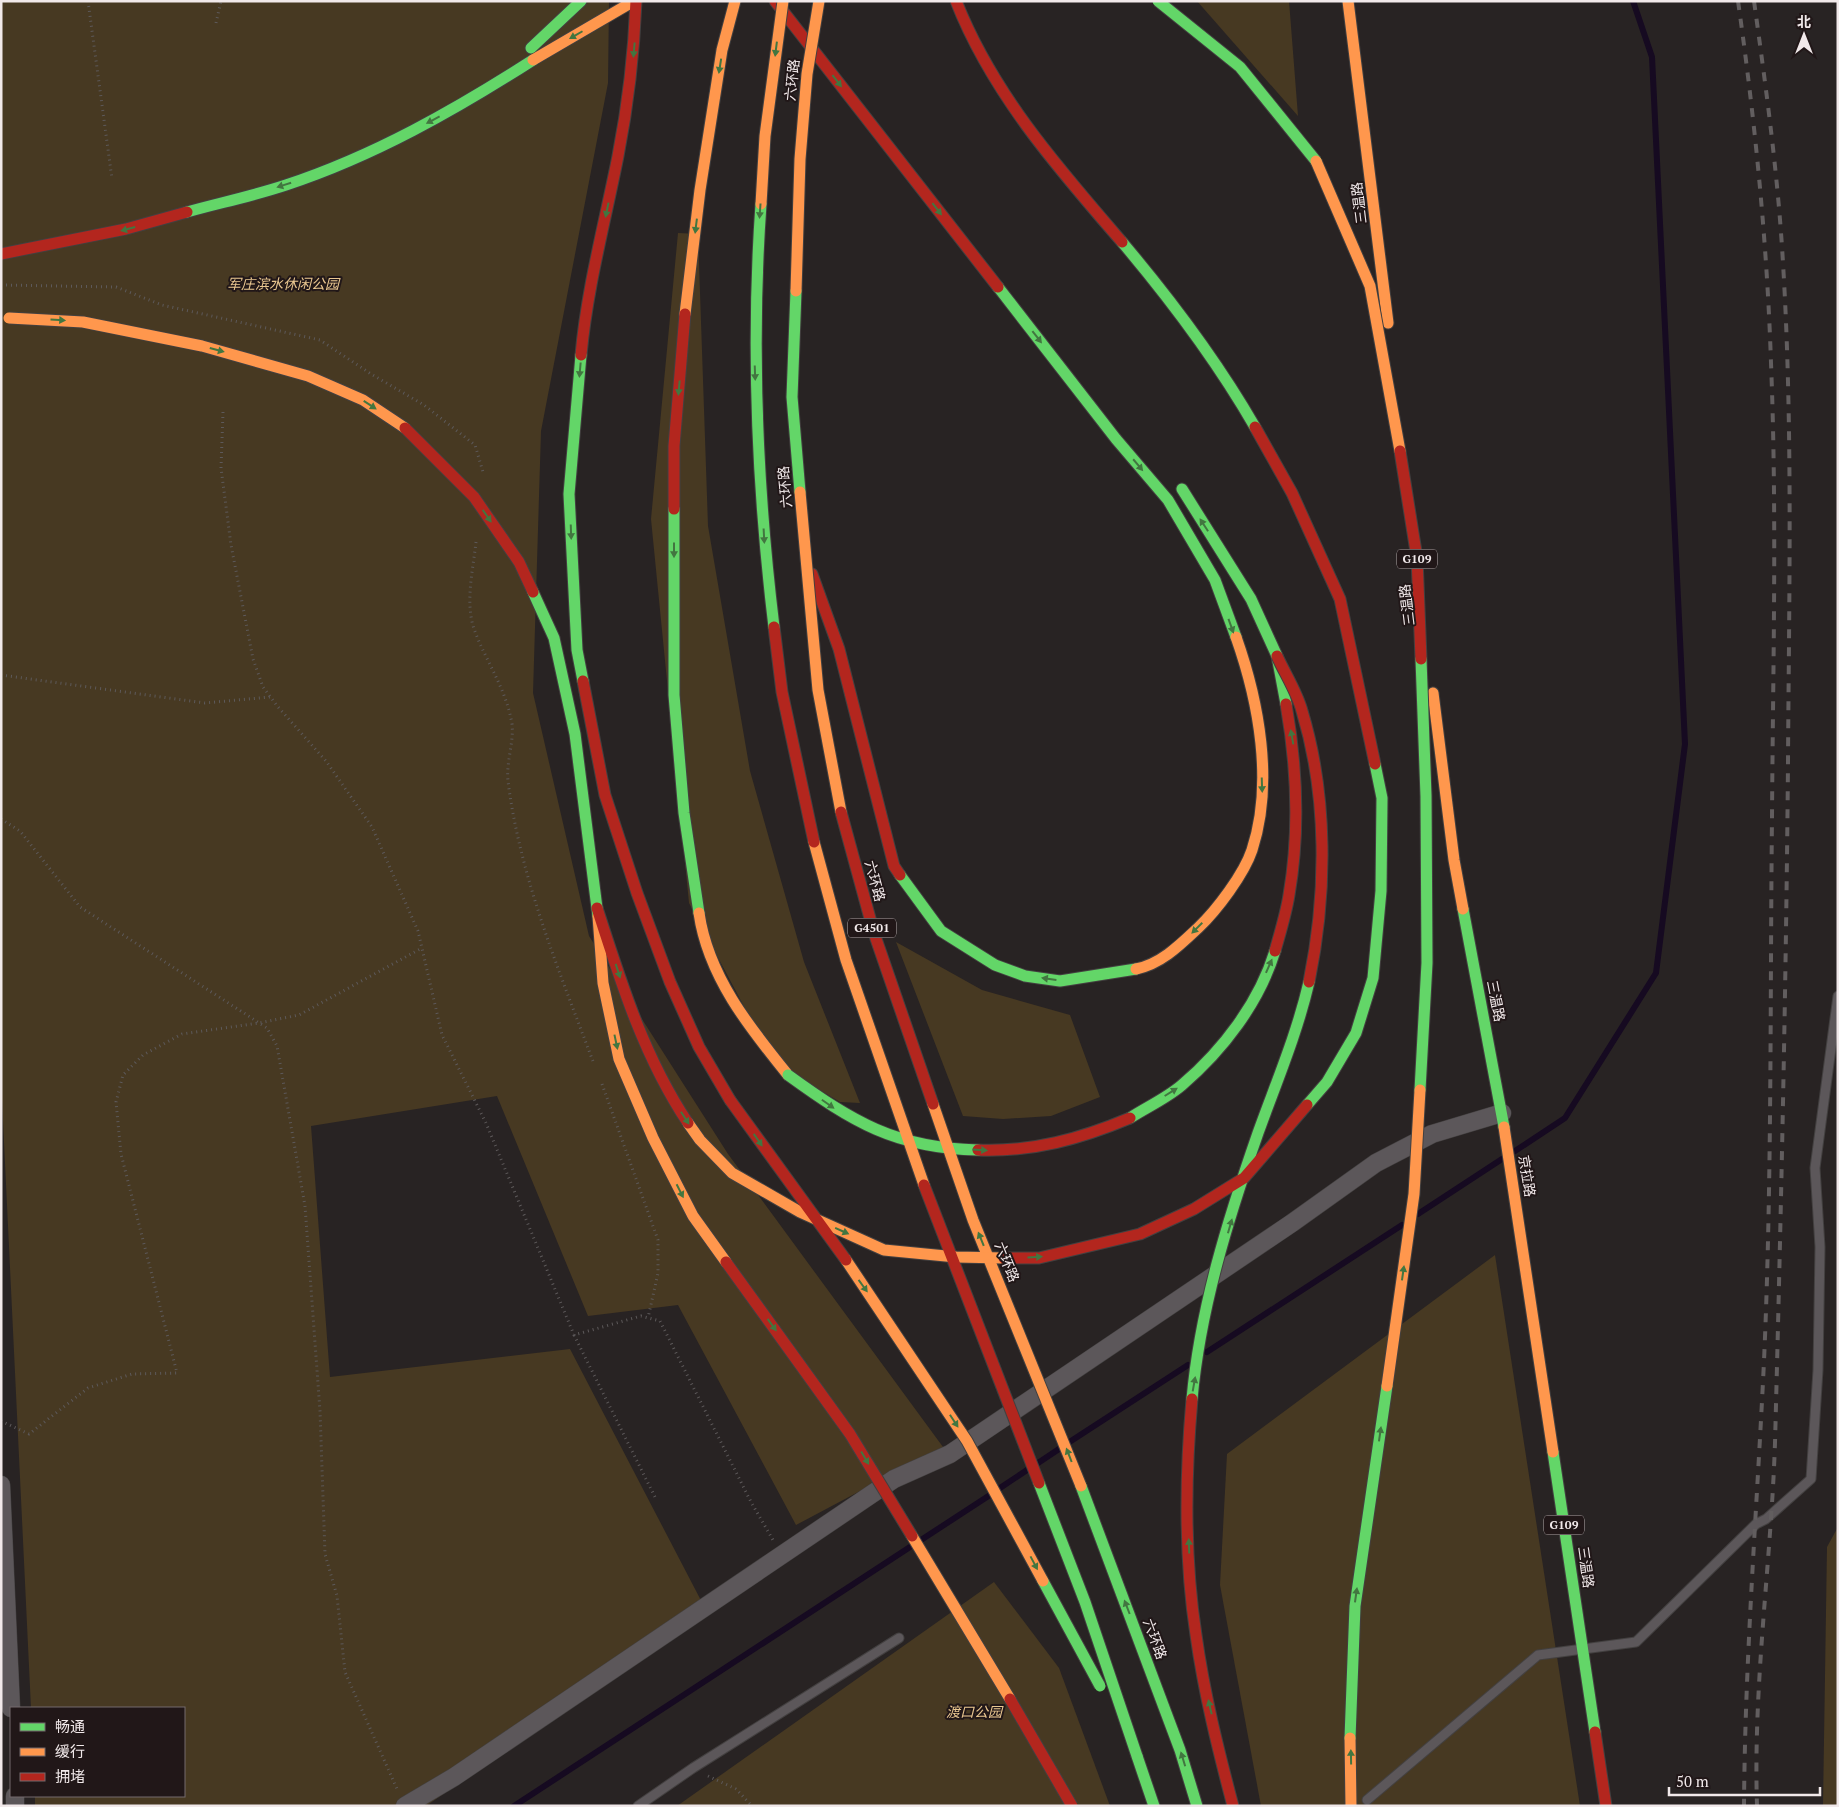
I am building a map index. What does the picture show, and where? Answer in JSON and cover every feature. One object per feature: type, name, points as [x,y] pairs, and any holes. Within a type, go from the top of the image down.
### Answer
[{"type":"highway","points":[[476,97],[581,1]]},
{"type":"highway","points":[[2,254],[126,230],[286,185],[382,147],[476,97],[536,58],[635,1]]},
{"type":"highway","points":[[635,1],[634,52],[618,156],[595,264],[582,346],[569,494],[577,650],[605,795],[637,893],[670,982],[699,1047],[730,1100],[869,1293],[967,1441],[1137,1756]]},
{"type":"highway","points":[[735,1],[722,50],[700,190],[686,304],[674,446],[674,694],[684,813],[701,927],[722,984],[753,1032],[788,1075],[831,1107],[879,1133],[931,1148],[997,1151],[1056,1144],[1095,1132],[1130,1118],[1181,1086],[1221,1046],[1252,1004],[1274,954],[1289,897],[1296,843],[1296,792],[1293,743],[1277,656]]},
{"type":"highway","points":[[775,1],[1116,439],[1168,500],[1214,580],[1240,649],[1253,699],[1261,750],[1263,797],[1252,851],[1228,893],[1206,920],[1175,950],[1144,967],[1060,981],[1025,976],[995,965],[940,932],[894,866],[839,649],[805,554]]},
{"type":"highway","name":"六环路","points":[[783,1],[765,136],[756,272],[755,371],[766,562],[782,692],[808,821],[846,960],[935,1216],[1085,1602],[1154,1806]]},
{"type":"highway","name":"六环路","points":[[819,1],[807,74],[794,299],[792,397],[818,690],[842,816],[874,933],[973,1220],[1058,1427],[1127,1606],[1180,1750],[1197,1806]]},
{"type":"highway","points":[[598,908],[630,1010],[644,1043],[674,1102],[700,1140],[732,1173],[800,1212],[884,1250],[956,1258],[1039,1258],[1140,1234],[1194,1209],[1244,1178],[1327,1082],[1356,1033],[1373,978],[1381,891],[1382,798],[1340,599],[1292,492],[1230,383],[1151,276],[1046,154],[1006,96],[972,38],[956,1]]},
{"type":"highway","points":[[1158,1],[1240,67],[1318,164],[1370,286],[1395,419],[1417,558],[1426,796],[1426,982],[1414,1194],[1355,1606],[1350,1720],[1351,1806]]},
{"type":"highway","name":"三温路","points":[[1348,1],[1447,813],[1502,1113]]},
{"type":"highway","points":[[806,17],[824,40]]},
{"type":"highway","points":[[5,318],[82,322],[202,346],[308,376],[363,400],[408,430],[474,497],[519,562],[554,638],[574,734],[598,908],[603,983],[619,1059],[653,1138],[693,1216],[850,1434],[984,1654],[1072,1806]]},
{"type":"highway","points":[[1175,482],[1251,599],[1302,709],[1318,783],[1322,844],[1318,928],[1304,1002],[1286,1062],[1256,1141],[1211,1296],[1193,1394],[1186,1479],[1190,1577],[1201,1667],[1233,1806]]},
{"type":"highway","name":"京拉路","points":[[1502,1113],[1523,1244]]},
{"type":"highway","name":"三温路","points":[[1523,1244],[1606,1806]]},
{"type":"street","points":[[402,1801],[454,1777],[894,1479],[950,1454],[1292,1223],[1376,1163],[1432,1134],[1502,1113]]},
{"type":"street","points":[[1,1485],[12,1707]]},
{"type":"lane","points":[[1367,1800],[1538,1654],[1636,1642],[1756,1524],[1811,1479],[1818,1370],[1820,1247],[1814,1168],[1838,996]]},
{"type":"lane","points":[[638,1806],[693,1768],[899,1638]]},
{"type":"path","points":[[88,1],[112,179]]},
{"type":"path","points":[[216,23],[221,1]]},
{"type":"path","points":[[1,285],[116,287],[162,305],[320,340],[424,405],[475,445],[484,475]]},
{"type":"path","points":[[223,412],[222,468],[231,546],[253,659],[264,687],[270,697],[326,760],[372,827],[418,932],[442,1035],[486,1123],[574,1335],[656,1499]]},
{"type":"path","points":[[477,534],[469,603],[474,628],[500,682],[512,725],[508,779],[525,863],[548,940],[596,1070]]},
{"type":"path","points":[[1,675],[206,703],[270,697]]},
{"type":"path","points":[[1,819],[20,831],[80,907],[267,1028],[277,1046],[305,1206],[320,1411],[325,1554],[337,1596],[345,1672],[402,1801]]},
{"type":"path","points":[[1,1421],[29,1434],[88,1388],[132,1374],[177,1373],[121,1154],[116,1102],[123,1074],[143,1055],[182,1034],[259,1023],[298,1014],[422,948]]},
{"type":"path","points":[[600,1079],[658,1240],[658,1272],[648,1318]]},
{"type":"path","points":[[574,1335],[641,1316],[660,1321],[751,1502],[782,1556]]},
{"type":"path","points":[[693,1768],[736,1788],[752,1806]]},
{"type":"green space","name":"军庄滨水休闲公园","points":[[1,1],[609,1],[608,83],[541,431],[533,693],[589,936],[728,1154],[943,1447],[796,1525],[678,1305],[588,1316],[497,1096],[311,1126],[330,1377],[570,1349],[707,1612],[426,1806],[35,1806],[35,1797],[185,1797],[185,1707],[31,1707],[1,1079]]},
{"type":"green space","points":[[1197,1],[1289,1],[1298,116]]},
{"type":"green space","points":[[678,233],[698,234],[708,526],[750,771],[804,962],[860,1103],[840,1102],[774,1063],[689,903],[651,519]]},
{"type":"green space","points":[[896,942],[982,990],[1070,1015],[1100,1097],[1051,1116],[1003,1119],[963,1116]]},
{"type":"green space","points":[[1495,1255],[1580,1806],[1261,1806],[1220,1585],[1227,1454]]},
{"type":"green space","points":[[1838,1527],[1838,1806],[1823,1806],[1827,1547]]},
{"type":"green space","name":"渡口公园","points":[[994,1582],[1059,1668],[1110,1806],[677,1806]]},
{"type":"waterway","points":[[1515,1151],[1565,1118],[1656,973],[1685,744],[1652,57],[1633,1]]},
{"type":"waterway","points":[[1418,1214],[1502,1159]]},
{"type":"waterway","points":[[1207,1352],[1402,1225]]},
{"type":"waterway","points":[[1071,1441],[1188,1365]]},
{"type":"waterway","points":[[1038,1463],[1059,1449]]},
{"type":"waterway","points":[[1000,1488],[1027,1470]]},
{"type":"waterway","points":[[921,1540],[990,1495]]},
{"type":"waterway","points":[[514,1806],[910,1547]]},
{"type":"railway","points":[[1738,1],[1755,136],[1767,272],[1773,420],[1774,533],[1767,1293],[1747,1695],[1744,1806]]},
{"type":"railway","points":[[1754,1],[1771,132],[1781,230],[1786,325],[1790,512],[1786,932],[1775,1443],[1760,1669],[1756,1760],[1757,1806]]},
{"type":"traffic: fast","points":[[531,48],[581,1]]},
{"type":"traffic: fast","points":[[1158,1],[1240,67],[1316,161]]},
{"type":"traffic: fast","points":[[187,212],[274,189],[351,160],[444,114],[533,60]]},
{"type":"traffic: fast","points":[[761,204],[756,310],[757,416],[763,522],[774,627]]},
{"type":"traffic: fast","points":[[1122,242],[1193,332],[1225,378],[1255,427]]},
{"type":"traffic: fast","points":[[998,287],[1116,439],[1168,500],[1215,580],[1236,637]]},
{"type":"traffic: fast","points":[[796,291],[792,397],[800,492]]},
{"type":"traffic: fast","points":[[581,355],[569,494],[577,650],[583,681]]},
{"type":"traffic: fast","points":[[1182,489],[1251,599],[1277,656],[1286,704]]},
{"type":"traffic: fast","points":[[674,509],[674,695],[684,813],[699,913]]},
{"type":"traffic: fast","points":[[533,592],[554,638],[575,734],[598,916]]},
{"type":"traffic: fast","points":[[1420,1090],[1427,963],[1426,796],[1421,659]]},
{"type":"traffic: fast","points":[[1307,1105],[1327,1082],[1356,1033],[1373,978],[1381,891],[1382,798],[1375,764]]},
{"type":"traffic: fast","points":[[900,875],[941,931],[995,965],[1025,976],[1060,981],[1136,969]]},
{"type":"traffic: fast","points":[[1463,909],[1504,1127]]},
{"type":"traffic: fast","points":[[1130,1118],[1176,1090],[1212,1057],[1249,1007],[1268,970],[1275,951]]},
{"type":"traffic: fast","points":[[1192,1399],[1201,1332],[1226,1231],[1258,1133],[1292,1039],[1309,982]]},
{"type":"traffic: fast","points":[[788,1075],[833,1106],[876,1129],[922,1144],[978,1150]]},
{"type":"traffic: fast","points":[[1350,1738],[1355,1606],[1387,1386]]},
{"type":"traffic: fast","points":[[1553,1452],[1595,1732]]},
{"type":"traffic: fast","points":[[1039,1483],[1085,1602],[1137,1756]]},
{"type":"traffic: fast","points":[[1081,1486],[1180,1750],[1197,1806]]},
{"type":"traffic: fast","points":[[1043,1581],[1100,1686]]},
{"type":"traffic: fast","points":[[1137,1756],[1154,1806]]},
{"type":"traffic: slow","points":[[533,60],[634,1]]},
{"type":"traffic: slow","points":[[685,314],[700,190],[722,50],[735,1]]},
{"type":"traffic: slow","points":[[761,204],[765,136],[783,1]]},
{"type":"traffic: slow","points":[[796,291],[800,159],[807,74],[819,1]]},
{"type":"traffic: slow","points":[[1348,1],[1388,323]]},
{"type":"traffic: slow","points":[[1316,161],[1370,286],[1400,451]]},
{"type":"traffic: slow","points":[[9,318],[83,322],[202,346],[308,376],[363,400],[405,428]]},
{"type":"traffic: slow","points":[[800,492],[818,690],[841,812]]},
{"type":"traffic: slow","points":[[1136,969],[1154,963],[1170,953],[1205,920],[1221,902],[1243,870],[1252,850],[1259,824],[1262,798],[1263,770],[1261,743],[1251,688],[1236,637]]},
{"type":"traffic: slow","points":[[1433,693],[1454,860],[1463,909]]},
{"type":"traffic: slow","points":[[814,842],[846,960],[924,1185]]},
{"type":"traffic: slow","points":[[699,913],[711,958],[732,1000],[788,1075]]},
{"type":"traffic: slow","points":[[598,916],[603,983],[619,1059],[653,1138],[693,1216],[726,1262]]},
{"type":"traffic: slow","points":[[1387,1386],[1414,1194],[1420,1090]]},
{"type":"traffic: slow","points":[[933,1104],[973,1220],[1081,1486]]},
{"type":"traffic: slow","points":[[688,1123],[700,1140],[732,1173],[800,1212],[884,1250],[956,1257],[1004,1258]]},
{"type":"traffic: slow","points":[[1504,1127],[1553,1452]]},
{"type":"traffic: slow","points":[[846,1260],[967,1441],[1043,1581]]},
{"type":"traffic: slow","points":[[912,1536],[1010,1699]]},
{"type":"traffic: slow","points":[[1350,1738],[1351,1806]]},
{"type":"traffic: jam","points":[[581,355],[592,280],[625,118],[634,40],[636,1]]},
{"type":"traffic: jam","points":[[775,1],[998,287]]},
{"type":"traffic: jam","points":[[956,1],[971,35],[1007,98],[1074,186],[1122,242]]},
{"type":"traffic: jam","points":[[1,254],[126,229],[187,212]]},
{"type":"traffic: jam","points":[[674,509],[674,446],[685,314]]},
{"type":"traffic: jam","points":[[1255,427],[1292,493],[1340,599],[1375,764]]},
{"type":"traffic: jam","points":[[405,428],[474,497],[519,562],[533,592]]},
{"type":"traffic: jam","points":[[1400,451],[1417,558],[1421,659]]},
{"type":"traffic: jam","points":[[812,574],[839,649],[894,866],[900,875]]},
{"type":"traffic: jam","points":[[774,627],[782,692],[814,842]]},
{"type":"traffic: jam","points":[[1277,656],[1300,704],[1311,744],[1317,777],[1322,846],[1322,880],[1315,949],[1309,982]]},
{"type":"traffic: jam","points":[[583,681],[605,795],[637,893],[670,982],[699,1047],[730,1100]]},
{"type":"traffic: jam","points":[[1275,951],[1288,902],[1295,847],[1295,775],[1286,704]]},
{"type":"traffic: jam","points":[[841,812],[874,933],[933,1104]]},
{"type":"traffic: jam","points":[[597,908],[615,964],[646,1046],[672,1098],[688,1123]]},
{"type":"traffic: jam","points":[[730,1100],[846,1260]]},
{"type":"traffic: jam","points":[[1004,1258],[1039,1258],[1140,1234],[1194,1209],[1244,1178],[1307,1105]]},
{"type":"traffic: jam","points":[[978,1150],[1018,1149],[1056,1143],[1130,1118]]},
{"type":"traffic: jam","points":[[924,1185],[1039,1483]]},
{"type":"traffic: jam","points":[[726,1262],[850,1434],[912,1536]]},
{"type":"traffic: jam","points":[[1192,1399],[1187,1488],[1189,1576],[1192,1606],[1207,1700],[1233,1806]]},
{"type":"traffic: jam","points":[[1010,1699],[1072,1806]]},
{"type":"traffic: jam","points":[[1595,1732],[1606,1806]]}]
